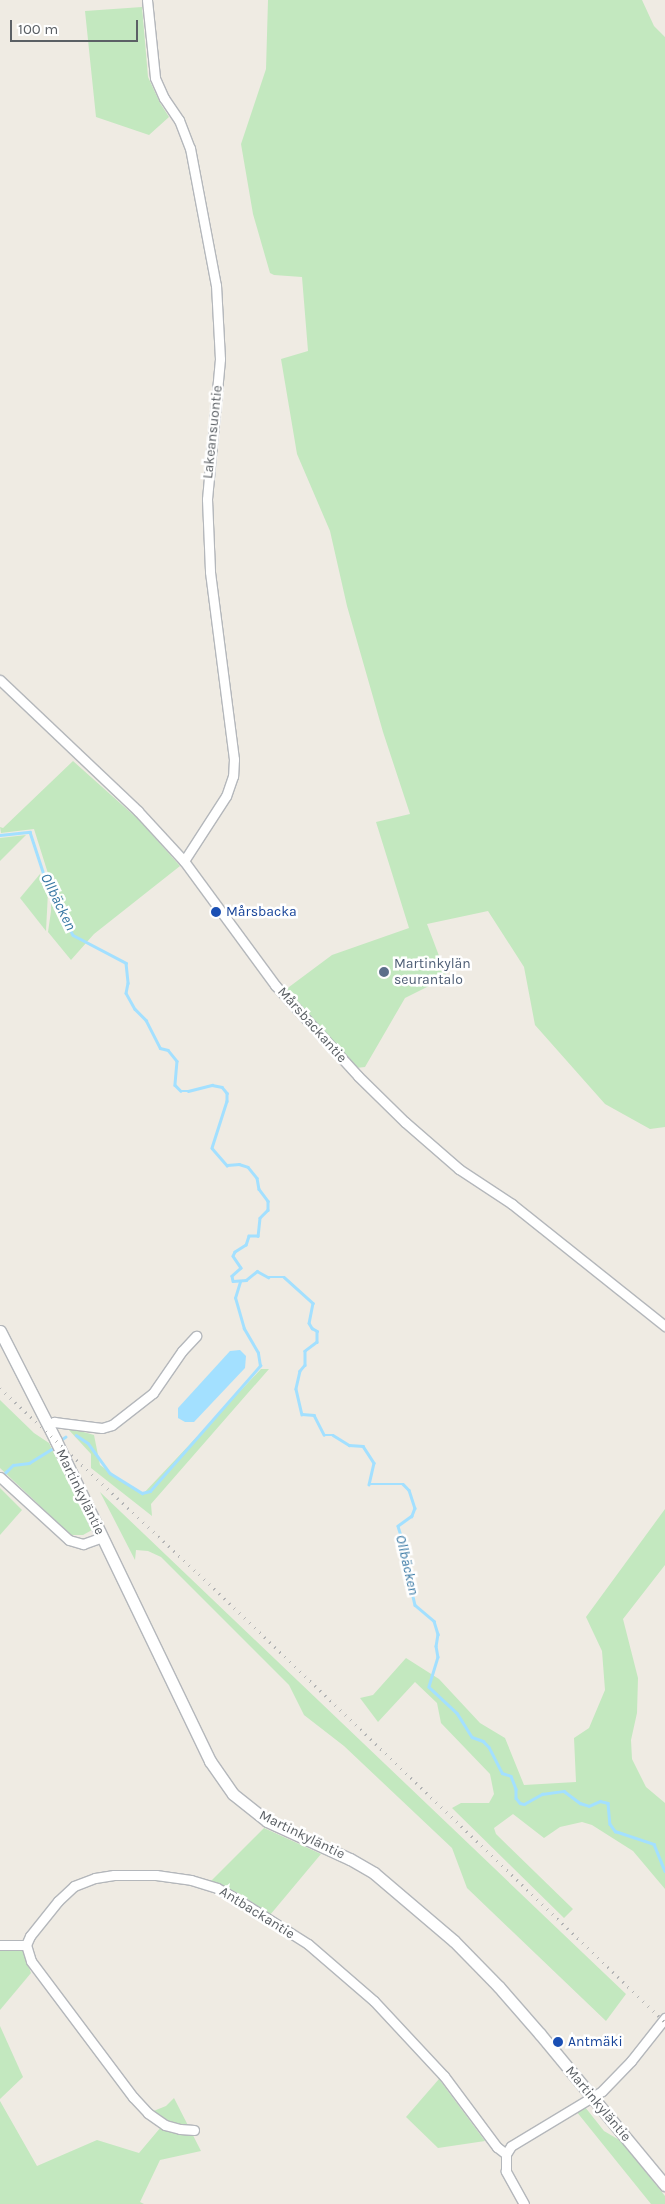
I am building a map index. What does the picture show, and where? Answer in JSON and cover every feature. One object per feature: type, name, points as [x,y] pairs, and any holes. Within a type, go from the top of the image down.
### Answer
[{"type":"street","name":"Lakeansuontie","points":[[147,0],[155,78],[164,98],[179,120],[190,148],[216,285],[220,359],[207,499],[210,572],[234,759],[233,776],[226,796],[184,861]]},
{"type":"street","name":"Mårsbackantie","points":[[0,680],[138,811],[184,861],[275,985],[358,1076],[405,1122],[459,1169],[512,1204],[665,1326]]},
{"type":"street","name":"Martinkyläntie","points":[[0,1331],[48,1425],[210,1761],[233,1794],[267,1821],[350,1859],[374,1873],[454,1941],[499,1987],[665,2185]]},
{"type":"street","points":[[48,1425],[54,1422],[102,1428],[112,1425],[153,1393],[182,1351],[196,1336]]},
{"type":"street","points":[[0,1477],[69,1540],[83,1544],[102,1537]]},
{"type":"street","name":"Antbackantie","points":[[26,1945],[30,1936],[58,1901],[74,1886],[94,1878],[114,1875],[156,1875],[191,1880],[217,1888],[308,1944],[374,2001],[444,2076],[492,2141],[506,2154]]},
{"type":"street","points":[[0,1945],[26,1945],[31,1961],[41,1976],[133,2097],[148,2113],[165,2124],[180,2129],[194,2130]]},
{"type":"street","points":[[524,2204],[509,2180],[506,2171],[506,2154],[511,2146],[602,2091],[631,2061],[665,2018]]},
{"type":"green space","points":[[268,0],[642,0],[654,26],[665,37],[665,1127],[650,1129],[605,1104],[535,1025],[524,967],[488,911],[427,924],[447,977],[405,998],[365,1067],[356,1068],[285,990],[332,955],[409,928],[376,822],[410,814],[383,732],[347,606],[330,531],[297,454],[281,359],[308,351],[302,277],[270,273],[253,214],[241,144],[266,69]]},
{"type":"green space","points":[[142,7],[148,77],[169,117],[149,135],[96,117],[85,11]]},
{"type":"green space","points":[[73,761],[139,820],[180,866],[94,934],[71,960],[48,932],[51,911],[51,883],[34,829],[1,833],[0,827],[3,828]]},
{"type":"green space","points":[[26,835],[0,861],[0,838]]},
{"type":"green space","points":[[40,874],[48,892],[46,931],[20,898]]},
{"type":"green space","points":[[261,1369],[269,1369],[151,1504],[152,1516],[91,1468],[91,1454],[68,1429],[94,1435],[100,1465],[142,1495]]},
{"type":"green space","points":[[0,1400],[34,1433],[49,1443],[92,1530],[83,1535],[71,1535],[0,1468]]},
{"type":"green space","points":[[0,1488],[22,1510],[0,1535]]},
{"type":"green space","points":[[100,1492],[626,1994],[606,2021],[467,1888],[452,1848],[344,1746],[304,1715],[289,1685],[161,1557],[148,1551],[136,1550],[135,1560]]},
{"type":"green space","points":[[665,1509],[665,1565],[623,1619],[638,1678],[637,1713],[631,1740],[632,1759],[646,1787],[665,1803],[665,1889],[633,1851],[592,1825],[582,1822],[560,1827],[544,1838],[513,1814],[494,1828],[496,1834],[573,1909],[564,1918],[452,1808],[461,1803],[489,1803],[494,1794],[490,1774],[441,1723],[437,1703],[415,1682],[378,1722],[360,1698],[373,1695],[406,1658],[439,1679],[480,1723],[505,1738],[524,1785],[576,1782],[574,1738],[589,1728],[605,1690],[602,1651],[586,1617]]},
{"type":"green space","points":[[264,1828],[321,1854],[270,1915],[242,1895],[211,1881]]},
{"type":"green space","points":[[0,1948],[16,1948],[23,1951],[31,1973],[0,2010]]},
{"type":"green space","points":[[0,2026],[23,2077],[0,2099]]},
{"type":"green space","points":[[439,2079],[485,2141],[438,2148],[406,2117]]},
{"type":"green space","points":[[174,2098],[201,2151],[160,2160],[140,2202],[144,2204],[0,2204],[0,2101],[37,2166],[97,2140],[139,2153],[161,2127],[151,2112],[166,2106]]},
{"type":"green space","points":[[585,2107],[604,2131],[621,2141],[665,2196],[665,2204],[651,2204],[576,2111]]},
{"type":"water","points":[[240,1350],[246,1356],[245,1368],[194,1422],[185,1422],[178,1418],[178,1408],[230,1351]]},
{"type":"waterway","name":"Ollbäcken","points":[[0,835],[30,832],[47,884],[73,935],[126,963],[128,983],[126,993],[135,1009],[146,1020],[160,1048],[168,1050],[177,1061],[175,1085],[181,1091],[212,1085],[222,1087],[227,1093],[227,1101],[212,1148],[227,1165],[239,1164],[248,1167],[257,1178],[259,1189],[268,1201],[268,1210],[260,1218],[258,1236],[249,1236],[246,1245],[235,1252],[233,1256],[241,1268],[232,1276],[233,1281],[246,1280],[257,1271],[268,1277],[284,1277],[313,1303],[309,1323],[317,1331],[317,1342],[305,1351],[305,1365],[300,1371],[296,1389],[302,1414],[314,1415],[324,1435],[333,1435],[349,1445],[363,1446],[374,1463],[369,1484],[403,1484],[409,1490],[415,1508],[412,1516],[398,1526],[405,1549],[404,1557],[415,1605],[434,1621],[438,1634],[436,1646],[438,1657],[429,1687],[457,1713],[472,1737],[483,1741],[489,1747],[502,1773],[511,1776],[516,1789],[516,1798],[520,1803],[524,1804],[542,1794],[564,1791],[580,1803],[589,1806],[600,1801],[608,1803],[610,1824],[615,1831],[654,1844],[665,1871]]},
{"type":"waterway","points":[[76,1435],[88,1443],[110,1473],[142,1493],[150,1491],[260,1366],[258,1353],[244,1329],[235,1298],[240,1282]]},
{"type":"waterway","points":[[5,1473],[13,1465],[29,1463],[51,1449]]},
{"type":"railway","points":[[0,1388],[199,1574],[665,2022]]},
{"type":"place","name":"Mårsbacka","points":[[216,912]]},
{"type":"place","name":"Martinkylän seurantalo","points":[[384,972]]},
{"type":"place","name":"Antmäki","points":[[558,2042]]}]
